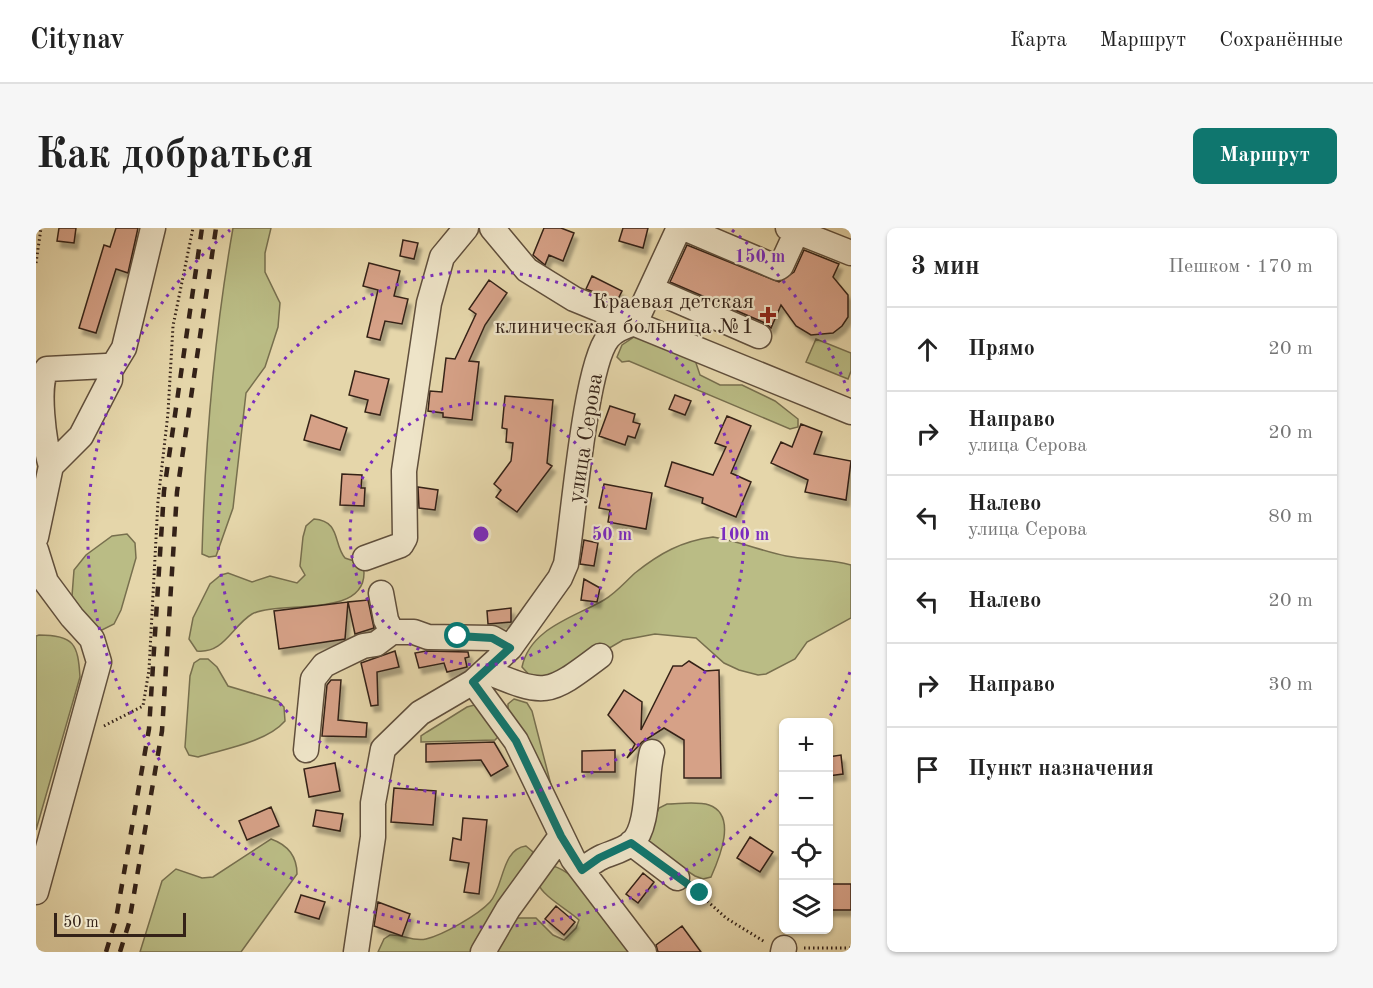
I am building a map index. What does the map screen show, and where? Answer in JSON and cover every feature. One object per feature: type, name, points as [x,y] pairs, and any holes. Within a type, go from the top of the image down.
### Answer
[{"type":"street","points":[[51,466],[81,436],[110,380],[110,371],[124,348],[153,228]]},
{"type":"street","points":[[366,558],[401,545],[405,538],[404,471],[429,303],[442,257],[466,228]]},
{"type":"street","points":[[492,228],[527,270],[574,299],[850,410]]},
{"type":"street","points":[[635,322],[679,228]]},
{"type":"street","points":[[684,228],[778,268],[781,266],[793,230],[851,253]]},
{"type":"street","points":[[651,289],[759,336]]},
{"type":"street","name":"улица Серова","points":[[356,952],[373,837],[373,803],[382,749],[420,713],[479,677],[510,648],[550,594],[566,564],[590,392],[599,354],[608,338],[622,327],[635,322]]},
{"type":"street","points":[[36,537],[51,466],[39,427],[37,397],[41,373],[47,369],[106,366],[110,371]]},
{"type":"street","points":[[36,550],[46,582],[92,639],[99,662],[36,892]]},
{"type":"street","points":[[381,593],[386,620],[392,632]]},
{"type":"street","points":[[306,750],[313,679],[324,666],[363,646],[376,644],[392,632],[414,632],[428,638],[492,638],[510,648]]},
{"type":"street","points":[[479,677],[540,690],[554,687],[570,678],[600,656]]},
{"type":"street","points":[[479,677],[516,741],[561,836],[582,870],[644,952]]},
{"type":"street","points":[[582,870],[599,858],[631,843],[639,833],[644,818],[646,771],[652,752]]},
{"type":"street","points":[[483,952],[508,909],[561,836]]},
{"type":"street","points":[[631,843],[678,878]]},
{"type":"path","points":[[36,263],[40,228]]},
{"type":"path","points":[[103,727],[143,706],[149,670],[158,501],[168,413],[173,326],[193,228]]},
{"type":"path","points":[[678,878],[740,928],[783,950],[851,948]]},
{"type":"green space","points":[[233,228],[271,228],[265,253],[265,272],[280,303],[278,327],[265,367],[246,393],[233,508],[216,556],[209,557],[202,554],[205,472],[216,350]]},
{"type":"green space","points":[[634,337],[641,337],[695,360],[700,375],[720,385],[742,385],[775,401],[798,419],[798,427],[790,429],[629,361],[622,362],[617,357],[622,345]]},
{"type":"green space","points":[[816,339],[851,353],[851,371],[848,379],[806,362]]},
{"type":"green space","points":[[314,519],[329,524],[345,558],[358,562],[362,566],[364,573],[360,587],[350,597],[336,602],[318,606],[265,610],[252,614],[221,644],[206,651],[197,651],[189,639],[193,618],[210,584],[221,575],[228,573],[252,582],[270,576],[297,583],[305,575],[300,566],[303,537],[306,526]]},
{"type":"green space","points":[[127,534],[135,543],[136,558],[121,610],[114,624],[102,630],[94,628],[72,596],[74,570],[86,555],[112,536]]},
{"type":"green space","points":[[713,537],[786,556],[851,565],[851,618],[807,642],[795,659],[766,674],[758,675],[724,663],[696,638],[655,634],[623,640],[565,674],[534,680],[522,667],[534,642],[555,625],[608,597],[635,573],[662,554],[681,545]]},
{"type":"green space","points":[[36,636],[60,637],[72,644],[78,657],[80,677],[36,830]]},
{"type":"green space","points":[[200,659],[208,659],[217,667],[228,686],[278,701],[284,707],[285,721],[256,740],[198,757],[189,755],[185,747],[190,676],[194,663]]},
{"type":"green space","points":[[514,699],[527,703],[532,711],[550,787],[508,712],[508,704]]},
{"type":"green space","points":[[478,704],[500,735],[495,740],[421,742],[421,736],[427,732],[467,707]]},
{"type":"green space","points":[[667,804],[709,805],[718,810],[723,818],[722,849],[711,877],[703,879],[695,876],[649,846],[649,832],[659,808]]},
{"type":"green space","points":[[271,839],[282,844],[290,852],[297,868],[297,874],[241,952],[140,952],[162,881],[176,869],[202,878],[213,877]]},
{"type":"green space","points":[[526,846],[533,852],[529,862],[472,952],[378,952],[384,939],[390,935],[416,940],[426,939],[451,929],[477,913],[495,895],[507,861],[512,854]]},
{"type":"green space","points":[[553,866],[576,879],[588,890],[636,952],[493,952],[508,926],[518,918],[536,918],[553,935],[564,940],[576,928],[579,920],[550,898],[538,883]]},
{"type":"building","points":[[59,228],[76,228],[74,243],[57,241]]},
{"type":"building","points":[[116,228],[138,228],[128,273],[116,269],[96,333],[79,328],[104,245],[110,247]]},
{"type":"building","points":[[544,228],[561,228],[574,233],[563,261],[549,255],[545,265],[533,255]]},
{"type":"building","points":[[623,228],[648,228],[643,248],[619,241]]},
{"type":"building","points":[[403,240],[418,243],[414,259],[400,256]]},
{"type":"building","points":[[687,245],[779,282],[794,272],[804,250],[839,264],[833,277],[848,295],[848,317],[833,333],[811,335],[796,326],[781,305],[771,328],[765,323],[670,282]]},
{"type":"building","points":[[369,263],[400,271],[394,296],[408,299],[402,324],[385,321],[380,340],[367,337],[378,290],[363,286]]},
{"type":"building","points":[[592,276],[622,291],[617,301],[586,289]]},
{"type":"building","points":[[489,280],[507,293],[485,325],[469,361],[479,362],[472,420],[443,417],[443,413],[428,411],[430,391],[442,392],[446,358],[455,359],[476,314],[469,309]]},
{"type":"building","points":[[355,371],[389,379],[380,415],[365,412],[368,400],[349,395]]},
{"type":"building","points":[[675,395],[691,401],[685,415],[669,409]]},
{"type":"building","points":[[505,396],[553,400],[547,463],[552,466],[517,512],[496,497],[501,490],[494,484],[511,461],[513,443],[506,442],[507,429],[502,428]]},
{"type":"building","points":[[610,406],[635,414],[633,422],[640,424],[635,438],[628,436],[625,445],[599,436]]},
{"type":"building","points":[[311,415],[347,428],[340,450],[304,440]]},
{"type":"building","points":[[727,416],[751,426],[731,473],[751,482],[736,517],[702,503],[703,498],[665,486],[672,462],[713,475],[726,447],[715,443]]},
{"type":"building","points":[[801,424],[822,432],[814,454],[851,461],[846,500],[805,492],[808,480],[771,463],[781,442],[792,447]]},
{"type":"building","points":[[342,474],[362,475],[361,488],[365,488],[364,506],[340,505]]},
{"type":"building","points":[[604,484],[652,493],[646,529],[608,522],[610,510],[599,508]]},
{"type":"building","points":[[418,487],[438,490],[435,510],[419,508]]},
{"type":"building","points":[[584,540],[598,543],[594,566],[580,564]]},
{"type":"building","points":[[584,579],[600,588],[597,602],[581,600]]},
{"type":"building","points":[[368,600],[374,628],[355,634],[348,602]]},
{"type":"building","points":[[348,602],[345,639],[279,649],[274,611]]},
{"type":"building","points":[[511,608],[511,622],[488,624],[487,611]]},
{"type":"building","points":[[395,651],[399,667],[377,672],[378,705],[371,706],[361,663]]},
{"type":"building","points":[[468,652],[469,657],[465,658],[467,667],[447,672],[444,663],[419,668],[415,653]]},
{"type":"building","points":[[689,661],[705,671],[719,670],[721,778],[684,778],[684,740],[664,728],[642,742],[627,758],[635,744],[608,715],[624,690],[642,702],[641,730],[673,666],[682,666]]},
{"type":"building","points":[[331,680],[341,680],[338,720],[367,723],[366,737],[322,736],[327,685]]},
{"type":"building","points":[[494,742],[508,766],[491,776],[481,760],[426,762],[426,744]]},
{"type":"building","points":[[615,750],[615,772],[582,772],[582,751]]},
{"type":"building","points":[[841,755],[843,774],[833,775],[833,756]]},
{"type":"building","points":[[335,763],[340,791],[309,797],[304,769]]},
{"type":"building","points":[[394,788],[436,791],[433,825],[391,822]]},
{"type":"building","points":[[271,807],[279,826],[247,840],[239,821]]},
{"type":"building","points":[[316,810],[343,814],[340,831],[313,826]]},
{"type":"building","points":[[463,818],[487,820],[479,894],[464,892],[469,863],[450,860],[453,838],[461,840]]},
{"type":"building","points":[[750,837],[773,852],[760,872],[737,858]]},
{"type":"building","points":[[643,873],[654,882],[638,903],[626,894]]},
{"type":"building","points":[[833,884],[851,884],[851,910],[833,910]]},
{"type":"building","points":[[301,895],[325,902],[319,919],[295,912]]},
{"type":"building","points":[[378,902],[410,914],[402,936],[374,926]]},
{"type":"building","points":[[556,906],[575,922],[564,935],[545,919]]},
{"type":"building","points":[[682,926],[701,952],[658,952],[656,945]]},
{"type":"railway","points":[[106,952],[116,919],[149,729],[164,491],[202,228]]},
{"type":"railway","points":[[120,952],[129,923],[162,731],[177,492],[216,228]]},
{"type":"place","name":"Краевая детская клиническая больница №1","points":[[768,315]]},
{"type":"route","points":[[458,636],[492,638],[510,648],[473,682],[516,741],[561,836],[573,859],[582,870],[599,858],[631,843],[700,893]]}]
